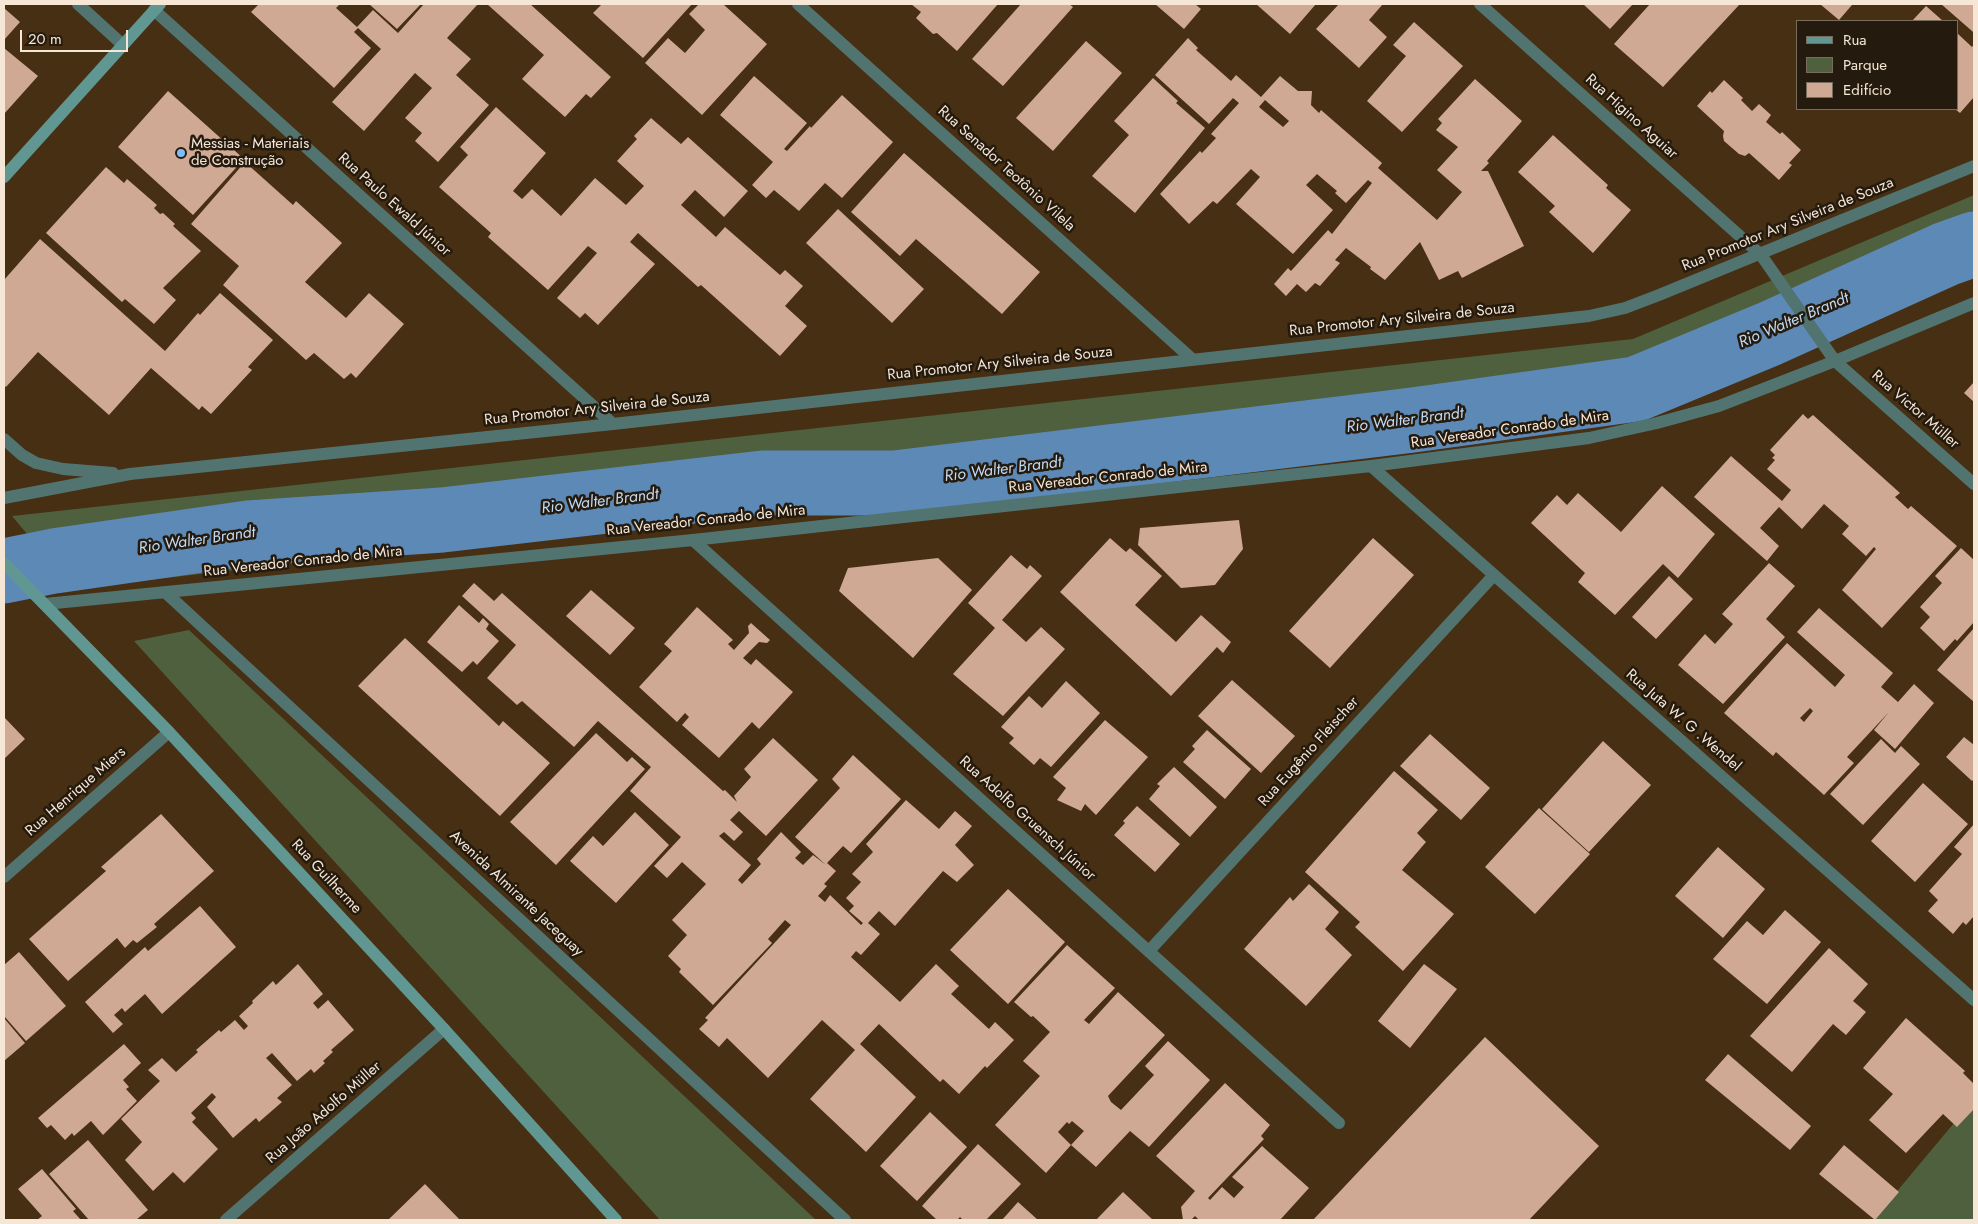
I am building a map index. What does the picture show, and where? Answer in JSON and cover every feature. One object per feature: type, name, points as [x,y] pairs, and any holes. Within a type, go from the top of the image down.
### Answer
[{"type":"main road","points":[[4,177],[157,7]]},
{"type":"main road","name":"Rua Guilherme","points":[[4,563],[169,732],[444,1029],[616,1220]]},
{"type":"street","points":[[78,4],[123,45]]},
{"type":"street","name":"Rua Senador Teotônio Vilela","points":[[798,4],[1192,359]]},
{"type":"street","name":"Rua Higino Aguiar","points":[[1480,4],[1761,255],[1835,361]]},
{"type":"street","name":"Rua Paulo Ewald Júnior","points":[[157,7],[613,424]]},
{"type":"street","name":"Rua Promotor Ary Silveira de Souza","points":[[4,498],[130,474],[613,424],[1589,316],[1625,308],[1761,255],[1974,166]]},
{"type":"street","name":"Rua Vereador Conrado de Mira","points":[[44,604],[693,540],[1371,466],[1589,438],[1657,423],[1719,406],[1835,361],[1974,303]]},
{"type":"street","name":"Rua Victor Müller","points":[[1835,361],[1974,484]]},
{"type":"street","points":[[4,439],[22,456],[36,462],[83,472],[130,474]]},
{"type":"street","name":"Rua Juta W. G .Wendel","points":[[1371,466],[1974,1000]]},
{"type":"street","name":"Rua Adolfo Gruensch Júnior","points":[[693,540],[1339,1122]]},
{"type":"street","name":"Rua Eugênio Fleischer","points":[[1149,951],[1494,575]]},
{"type":"street","name":"Avenida Almirante Jaceguay","points":[[165,592],[845,1220]]},
{"type":"street","name":"Rua Henrique Miers","points":[[4,877],[169,732]]},
{"type":"street","name":"Rua João Adolfo Müller","points":[[226,1220],[444,1029]]},
{"type":"green space","points":[[1974,195],[1974,259],[1609,408],[73,589],[12,516],[1633,339]]},
{"type":"green space","points":[[189,630],[816,1220],[660,1220],[134,641]]},
{"type":"green space","points":[[1974,1099],[1974,1220],[1873,1220]]},
{"type":"building","points":[[259,4],[340,4],[336,8],[357,27],[373,10],[398,33],[424,4],[478,4],[447,38],[471,59],[456,75],[489,105],[438,162],[415,141],[422,133],[405,118],[432,88],[415,73],[364,131],[332,102],[381,49],[358,28],[354,32],[371,48],[334,88],[251,12]]},
{"type":"building","points":[[369,4],[421,4],[397,29]]},
{"type":"building","points":[[487,4],[530,4],[611,77],[591,98],[586,94],[565,117],[522,79],[544,55]]},
{"type":"building","points":[[602,4],[692,4],[643,58],[593,13]]},
{"type":"building","points":[[699,4],[723,4],[767,44],[702,115],[645,63],[668,38],[685,53],[705,30],[689,14]]},
{"type":"building","points":[[911,4],[998,4],[957,51],[937,33],[933,34],[916,18],[921,12]]},
{"type":"building","points":[[1021,4],[1069,4],[1073,7],[1003,86],[972,59]]},
{"type":"building","points":[[1155,4],[1195,4],[1201,9],[1184,29]]},
{"type":"building","points":[[1256,4],[1316,4],[1290,34]]},
{"type":"building","points":[[1339,4],[1383,4],[1369,20],[1387,37],[1359,68],[1316,29]]},
{"type":"building","points":[[1583,4],[1633,4],[1610,29]]},
{"type":"building","points":[[1650,4],[1740,4],[1663,87],[1614,44]]},
{"type":"building","points":[[1820,4],[1851,4],[1852,5],[1839,20]]},
{"type":"building","points":[[1941,4],[1974,4],[1974,33],[1972,31]]},
{"type":"building","points":[[1926,6],[1942,20],[1913,20]]},
{"type":"building","points":[[4,8],[20,22],[4,40]]},
{"type":"building","points":[[1414,22],[1463,66],[1402,132],[1367,101],[1406,56],[1393,45]]},
{"type":"building","points":[[1958,34],[1972,47],[1974,44],[1974,97],[1960,113],[1956,110],[1958,110]]},
{"type":"building","points":[[1188,38],[1198,48],[1196,50],[1231,81],[1236,75],[1261,97],[1280,76],[1298,91],[1312,91],[1311,105],[1319,113],[1321,110],[1382,163],[1378,168],[1437,220],[1462,192],[1437,170],[1458,147],[1436,130],[1442,123],[1438,119],[1475,79],[1522,121],[1487,161],[1489,163],[1481,171],[1488,171],[1524,246],[1462,278],[1458,271],[1439,280],[1420,242],[1385,280],[1346,248],[1335,260],[1340,263],[1320,286],[1315,283],[1306,292],[1297,284],[1286,296],[1274,284],[1288,268],[1291,271],[1328,230],[1332,234],[1372,183],[1368,180],[1346,203],[1335,193],[1337,191],[1317,174],[1306,185],[1333,210],[1293,254],[1236,204],[1260,177],[1251,169],[1217,204],[1213,201],[1189,224],[1160,194],[1200,151],[1202,153],[1216,138],[1211,134],[1239,103],[1233,98],[1209,124],[1155,75]],"holes":[[[1265,100],[1289,121],[1283,127],[1259,107]]]},
{"type":"building","points":[[1086,41],[1122,73],[1053,151],[1016,118]]},
{"type":"building","points":[[4,48],[38,76],[4,114]]},
{"type":"building","points":[[754,76],[807,123],[784,149],[787,151],[842,95],[893,142],[842,198],[825,183],[799,211],[774,190],[766,198],[752,185],[773,162],[720,115]]},
{"type":"building","points":[[1153,78],[1178,101],[1176,103],[1205,128],[1135,213],[1092,176],[1129,135],[1114,121]]},
{"type":"building","points":[[1724,80],[1743,98],[1741,100],[1752,111],[1759,104],[1771,115],[1766,122],[1780,134],[1782,132],[1801,150],[1789,163],[1792,165],[1779,180],[1749,153],[1745,156],[1739,154],[1724,141],[1724,131],[1697,106],[1710,91],[1712,93]]},
{"type":"building","name":"Messias - Materiais de Construção","points":[[168,91],[244,159],[193,215],[118,147]]},
{"type":"building","points":[[496,107],[546,153],[513,191],[522,199],[532,189],[561,216],[595,178],[626,205],[644,186],[617,161],[637,139],[634,136],[651,118],[681,144],[688,137],[748,191],[724,217],[695,190],[681,205],[716,237],[725,227],[780,275],[785,270],[803,286],[785,306],[807,326],[780,356],[701,285],[698,287],[638,233],[630,242],[655,264],[598,325],[585,313],[580,318],[557,298],[597,253],[588,246],[548,290],[488,237],[491,233],[439,187],[468,155],[460,147]]},
{"type":"building","points":[[1553,135],[1608,185],[1606,188],[1631,210],[1593,253],[1549,212],[1555,206],[1518,172]]},
{"type":"building","points":[[904,153],[1040,272],[1002,314],[916,239],[900,256],[851,212]]},
{"type":"building","points":[[245,162],[293,205],[296,201],[342,243],[305,282],[346,318],[369,293],[404,324],[356,378],[351,373],[344,379],[314,353],[306,360],[223,285],[239,266],[191,224]]},
{"type":"building","points":[[106,167],[124,183],[127,179],[157,205],[154,208],[160,214],[163,213],[175,224],[173,226],[201,251],[163,288],[176,300],[154,324],[125,299],[122,302],[46,233]]},
{"type":"building","points":[[838,209],[924,289],[892,323],[806,243]]},
{"type":"building","points":[[40,239],[165,351],[198,313],[200,315],[220,293],[273,340],[248,367],[252,370],[211,414],[202,406],[199,410],[151,368],[109,415],[38,352],[6,387],[4,385],[4,280]]},
{"type":"building","points":[[1974,382],[1974,402],[1964,393]]},
{"type":"building","points":[[1803,414],[1808,419],[1813,415],[1900,493],[1895,497],[1908,509],[1911,506],[1957,546],[1882,628],[1842,590],[1876,549],[1874,547],[1866,556],[1842,534],[1849,526],[1824,504],[1802,529],[1779,507],[1760,528],[1779,546],[1767,561],[1694,497],[1731,456],[1782,501],[1791,490],[1767,469],[1775,460],[1772,458],[1775,455],[1770,450]]},
{"type":"building","points":[[1662,486],[1715,534],[1678,578],[1663,564],[1615,615],[1578,582],[1585,573],[1531,523],[1557,495],[1567,505],[1578,493],[1621,532]]},
{"type":"building","points":[[1239,520],[1243,549],[1215,585],[1181,588],[1138,545],[1140,528]]},
{"type":"building","points":[[1110,538],[1126,552],[1130,548],[1162,576],[1135,605],[1176,642],[1201,615],[1231,642],[1223,653],[1217,647],[1171,696],[1060,592]]},
{"type":"building","points":[[1373,538],[1414,575],[1330,668],[1289,631]]},
{"type":"building","points":[[1961,548],[1974,560],[1974,622],[1957,641],[1955,639],[1944,651],[1920,628],[1930,617],[1920,607],[1942,583],[1935,576]]},
{"type":"building","points":[[1011,555],[1027,569],[1030,565],[1042,576],[1002,620],[1026,642],[1041,627],[1065,649],[1003,716],[953,674],[995,628],[968,603]]},
{"type":"building","points":[[938,558],[972,590],[913,658],[839,591],[848,568]]},
{"type":"building","points":[[1769,563],[1795,586],[1766,619],[1785,637],[1723,704],[1678,665],[1705,634],[1715,644],[1733,624],[1722,614]]},
{"type":"building","points":[[1669,576],[1693,599],[1656,639],[1632,617]]},
{"type":"building","points":[[474,583],[494,601],[502,593],[737,802],[734,796],[751,777],[744,769],[773,738],[818,780],[766,836],[739,811],[730,820],[743,832],[734,841],[724,832],[719,836],[751,865],[738,880],[742,884],[761,864],[757,859],[781,832],[801,852],[795,858],[803,865],[813,855],[826,865],[795,837],[840,788],[832,779],[853,755],[901,799],[851,853],[843,846],[827,863],[836,871],[824,884],[827,886],[818,896],[825,902],[830,895],[861,925],[863,923],[849,911],[854,906],[846,898],[861,882],[852,874],[873,852],[866,844],[906,800],[939,829],[955,811],[972,826],[955,845],[974,865],[957,882],[943,871],[895,926],[879,911],[868,923],[880,934],[861,955],[856,951],[851,957],[900,1002],[936,964],[959,986],[951,994],[989,1029],[995,1022],[1014,1040],[987,1068],[985,1066],[959,1094],[943,1079],[940,1082],[879,1024],[860,1044],[916,1097],[866,1152],[810,1099],[855,1050],[822,1020],[768,1078],[727,1038],[719,1047],[699,1029],[708,1020],[705,1018],[791,925],[785,920],[768,939],[772,943],[713,1005],[679,972],[681,969],[668,956],[687,935],[672,920],[706,884],[682,862],[667,878],[654,866],[681,837],[630,791],[651,767],[598,721],[574,747],[522,701],[517,705],[487,678],[516,645],[462,596]]},
{"type":"building","points":[[591,590],[635,628],[610,655],[566,616]]},
{"type":"building","points":[[459,605],[479,623],[483,618],[489,624],[486,629],[499,641],[477,665],[473,661],[462,672],[427,642]]},
{"type":"building","points":[[697,607],[733,640],[728,644],[734,650],[749,633],[748,626],[751,623],[770,640],[767,643],[759,642],[743,658],[751,665],[756,659],[793,692],[759,729],[752,722],[719,758],[682,725],[689,717],[685,713],[677,722],[639,687],[672,651],[664,644]]},
{"type":"building","points":[[1819,608],[1893,673],[1881,687],[1898,702],[1914,684],[1934,703],[1895,749],[1874,730],[1889,712],[1847,757],[1854,763],[1824,795],[1776,752],[1773,756],[1724,713],[1787,643],[1835,687],[1845,675],[1797,632]],"holes":[[[1810,708],[1813,711],[1804,722],[1800,718]]]},
{"type":"building","points":[[1974,628],[1974,702],[1937,670]]},
{"type":"building","points":[[405,638],[499,726],[503,721],[550,763],[500,816],[358,686]]},
{"type":"building","points":[[1232,680],[1295,736],[1261,773],[1198,716]]},
{"type":"building","points":[[1066,681],[1100,713],[1051,767],[1040,758],[1034,765],[1009,743],[1014,738],[1001,727],[1029,696],[1042,708]]},
{"type":"building","points":[[4,717],[25,739],[4,759]]},
{"type":"building","points":[[1105,720],[1148,757],[1096,815],[1085,804],[1081,811],[1057,800],[1066,788],[1053,777]]},
{"type":"building","points":[[1207,730],[1251,769],[1225,799],[1183,762],[1195,749],[1192,746]]},
{"type":"building","points":[[596,733],[627,762],[632,757],[645,769],[556,865],[510,822]]},
{"type":"building","points":[[1430,734],[1490,788],[1461,820],[1400,766]]},
{"type":"building","points":[[1964,737],[1974,745],[1974,779],[1972,781],[1946,757]]},
{"type":"building","points":[[1881,739],[1895,753],[1901,746],[1920,764],[1863,825],[1830,794]]},
{"type":"building","points":[[1603,741],[1651,785],[1589,852],[1542,809]]},
{"type":"building","points":[[1174,767],[1217,807],[1190,837],[1149,799],[1160,786],[1157,784]]},
{"type":"building","points":[[1394,771],[1438,810],[1417,833],[1426,842],[1402,870],[1454,914],[1403,971],[1355,927],[1360,922],[1305,872]]},
{"type":"building","points":[[1923,783],[1968,824],[1915,882],[1871,841]]},
{"type":"building","points":[[1137,806],[1180,844],[1155,872],[1114,835],[1125,823],[1123,821]]},
{"type":"building","points":[[1539,808],[1590,854],[1535,914],[1485,867]]},
{"type":"building","points":[[635,812],[669,845],[616,903],[570,861],[593,836],[603,846]]},
{"type":"building","points":[[161,814],[214,871],[154,924],[157,927],[137,943],[133,940],[125,948],[117,938],[68,981],[29,939],[106,871],[101,867]]},
{"type":"building","points":[[1974,824],[1974,916],[1966,925],[1963,922],[1953,934],[1928,911],[1938,900],[1929,891],[1962,854],[1954,847]]},
{"type":"building","points":[[1718,847],[1765,889],[1723,938],[1675,896]]},
{"type":"building","points":[[1309,884],[1339,912],[1325,929],[1352,955],[1306,1006],[1244,949],[1290,897],[1293,901]]},
{"type":"building","points":[[1008,889],[1065,942],[1008,1004],[950,950]]},
{"type":"building","points":[[200,906],[236,947],[162,1014],[145,994],[125,1012],[122,1008],[114,1015],[123,1024],[113,1033],[85,1002],[145,947],[148,951]]},
{"type":"building","points":[[1785,910],[1821,942],[1767,1004],[1713,959],[1747,921],[1763,935]]},
{"type":"building","points":[[1067,945],[1115,988],[1084,1020],[1089,1024],[1118,992],[1165,1035],[1108,1096],[1111,1102],[1121,1110],[1154,1075],[1145,1066],[1168,1041],[1210,1080],[1149,1147],[1130,1131],[1096,1167],[1071,1145],[1046,1173],[995,1125],[1040,1076],[1023,1061],[1050,1032],[1014,1002]],"holes":[[[1072,1121],[1084,1131],[1071,1145],[1058,1132],[1067,1122],[1069,1124]]]},
{"type":"building","points":[[1829,948],[1868,984],[1853,1001],[1866,1012],[1846,1035],[1833,1024],[1792,1072],[1750,1036]]},
{"type":"building","points":[[19,952],[66,1006],[26,1041],[4,1016],[4,965]]},
{"type":"building","points":[[298,964],[323,994],[313,1003],[318,1009],[328,1000],[354,1030],[331,1050],[333,1052],[323,1061],[325,1063],[314,1073],[311,1069],[297,1081],[272,1053],[266,1058],[292,1085],[277,1098],[282,1102],[259,1122],[256,1118],[233,1138],[207,1107],[216,1097],[212,1093],[191,1113],[196,1118],[192,1122],[218,1149],[184,1183],[173,1172],[153,1191],[125,1160],[142,1142],[121,1119],[160,1081],[148,1070],[162,1058],[176,1072],[198,1052],[196,1050],[219,1030],[221,1032],[235,1020],[244,1030],[248,1026],[239,1016],[273,981],[276,985]]},
{"type":"building","points":[[1424,964],[1457,989],[1410,1048],[1378,1021]]},
{"type":"building","points":[[4,1018],[25,1043],[4,1061]]},
{"type":"building","points":[[1906,1018],[1965,1071],[1963,1073],[1974,1084],[1974,1109],[1957,1127],[1943,1114],[1906,1153],[1869,1120],[1893,1094],[1863,1068]]},
{"type":"building","points":[[1485,1037],[1599,1146],[1529,1220],[1313,1220]]},
{"type":"building","points":[[124,1044],[141,1063],[123,1080],[129,1087],[126,1089],[137,1101],[103,1135],[91,1121],[74,1136],[72,1133],[65,1140],[51,1125],[47,1128],[38,1118]]},
{"type":"building","points":[[1728,1054],[1811,1126],[1790,1150],[1705,1080]]},
{"type":"building","points":[[1225,1083],[1270,1125],[1261,1136],[1264,1139],[1208,1198],[1210,1200],[1222,1187],[1234,1198],[1244,1187],[1232,1177],[1262,1146],[1309,1188],[1280,1220],[1199,1220],[1195,1216],[1193,1220],[1183,1220],[1181,1207],[1195,1191],[1156,1156]]},
{"type":"building","points":[[930,1112],[967,1147],[917,1201],[880,1166]]},
{"type":"building","points":[[88,1140],[148,1210],[136,1220],[89,1220],[49,1174]]},
{"type":"building","points":[[978,1144],[1021,1184],[986,1220],[963,1220],[960,1217],[957,1220],[937,1220],[922,1206]]},
{"type":"building","points":[[1844,1145],[1899,1192],[1875,1220],[1819,1174]]},
{"type":"building","points":[[42,1169],[76,1209],[73,1211],[81,1220],[37,1220],[42,1216],[18,1189]]},
{"type":"building","points":[[425,1184],[460,1220],[388,1220]]},
{"type":"building","points":[[1123,1192],[1153,1220],[1096,1220]]},
{"type":"building","points":[[1018,1202],[1038,1220],[1002,1220]]},
{"type":"waterway","name":"Rio Walter Brandt","points":[[4,571],[54,561],[249,533],[442,520],[763,483],[895,483],[1413,420],[1636,389],[1769,334],[1946,254],[1974,244]]},
{"type":"place","name":"Messias - Materiais de Construção","points":[[181,153]]}]
